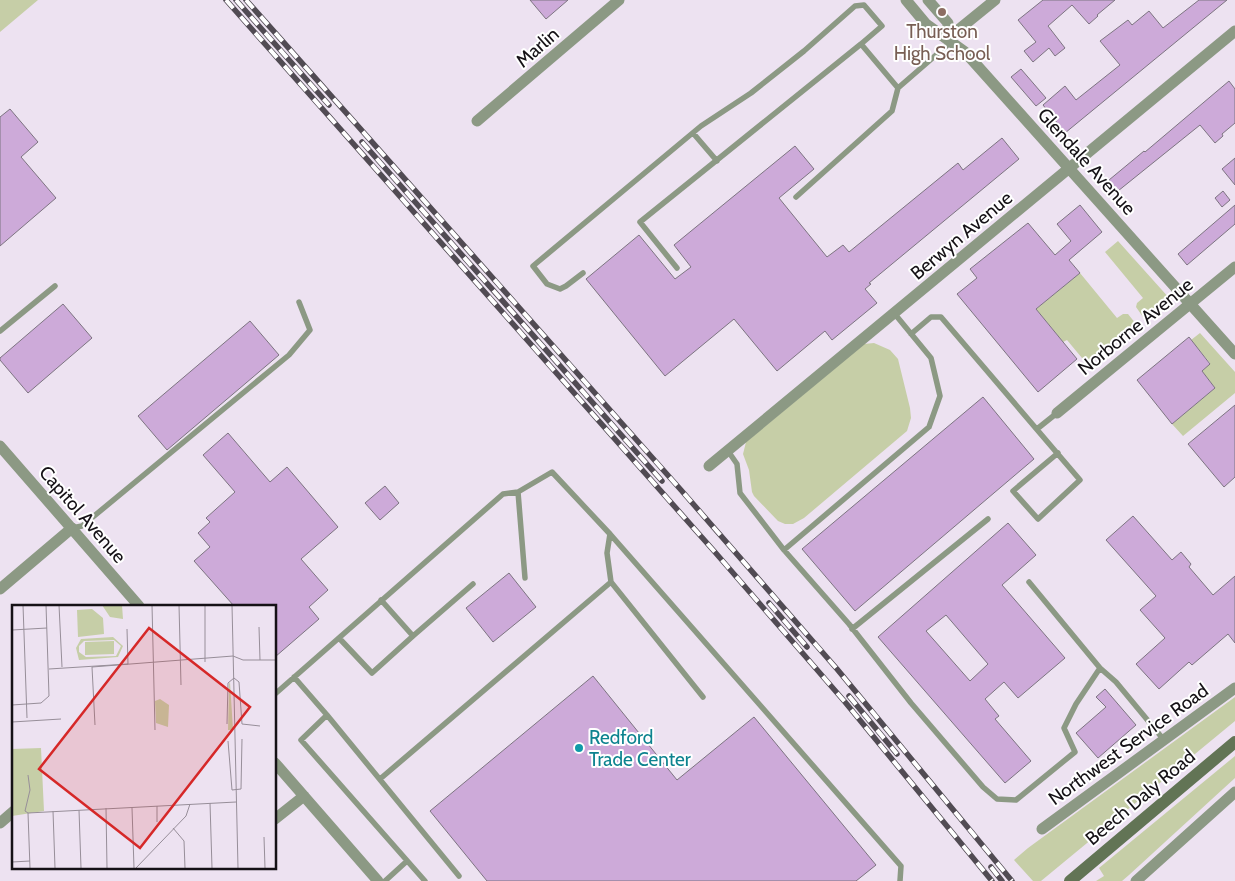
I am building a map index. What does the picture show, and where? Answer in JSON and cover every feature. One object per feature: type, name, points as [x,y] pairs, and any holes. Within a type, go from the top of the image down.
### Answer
[{"type":"main road","name":"Beech Daly Road","points":[[1070,881],[1235,742]]},
{"type":"street","name":"Glendale Avenue","points":[[906,0],[926,24],[965,52],[1070,167],[1235,354]]},
{"type":"street","points":[[928,0],[948,23],[949,41]]},
{"type":"street","points":[[949,41],[995,0]]},
{"type":"street","name":"Marlin","points":[[478,121],[612,2]]},
{"type":"street","name":"Berwyn Avenue","points":[[709,466],[1235,31]]},
{"type":"street","name":"Norborne Avenue","points":[[1057,413],[1235,267]]},
{"type":"street","name":"Capitol Avenue","points":[[0,446],[138,605]]},
{"type":"street","points":[[0,589],[72,528]]},
{"type":"street","name":"Northwest Service Road","points":[[1042,829],[1235,688]]},
{"type":"street","points":[[276,764],[378,881]]},
{"type":"street","points":[[1136,881],[1234,794]]},
{"type":"street","points":[[276,818],[304,796]]},
{"type":"street","points":[[0,823],[12,813]]},
{"type":"lane","points":[[583,273],[560,289],[547,284],[533,266],[693,133],[751,93],[804,51],[855,6],[864,5],[882,26],[640,222],[678,268]]},
{"type":"lane","points":[[796,197],[892,111],[898,88],[949,41]]},
{"type":"lane","points":[[861,44],[898,88]]},
{"type":"lane","points":[[693,133],[717,161]]},
{"type":"lane","points":[[0,331],[55,286]]},
{"type":"lane","points":[[72,528],[82,526],[289,355],[310,330],[299,302]]},
{"type":"lane","points":[[784,550],[929,427],[940,396],[931,358],[894,313]]},
{"type":"lane","points":[[911,334],[931,317],[941,317],[1058,453],[1080,480],[1038,519],[1013,491],[1058,453]]},
{"type":"lane","points":[[1037,429],[1057,413]]},
{"type":"lane","points":[[728,451],[737,464],[740,493],[784,550],[852,629],[911,703],[983,787],[997,799],[1016,800],[1074,752],[1064,728],[1076,704],[1100,668]]},
{"type":"lane","points":[[276,693],[503,494],[518,492],[552,472],[610,534],[901,866],[900,881]]},
{"type":"lane","points":[[518,492],[525,578]]},
{"type":"lane","points":[[852,629],[988,519]]},
{"type":"lane","points":[[610,534],[607,553],[611,582],[703,697]]},
{"type":"lane","points":[[380,779],[611,582]]},
{"type":"lane","points":[[1029,582],[1100,668],[1116,682],[1164,740]]},
{"type":"lane","points":[[339,638],[372,673],[473,584]]},
{"type":"lane","points":[[380,600],[413,636]]},
{"type":"lane","points":[[294,677],[328,715],[459,876]]},
{"type":"lane","points":[[328,715],[302,740],[425,881]]},
{"type":"lane","points":[[385,881],[407,861]]},
{"type":"green space","points":[[0,0],[38,0],[0,32]]},
{"type":"green space","points":[[1118,241],[1170,299],[1157,310],[1154,308],[1143,317],[1136,307],[1137,303],[1143,298],[1105,252]]},
{"type":"green space","points":[[1080,273],[1117,318],[1123,314],[1128,314],[1136,324],[1087,364],[1067,340],[1063,342],[1036,309]]},
{"type":"green space","points":[[1200,333],[1235,372],[1235,393],[1183,436],[1172,424],[1215,388],[1202,371],[1210,363],[1191,340]]},
{"type":"green space","points":[[874,343],[890,350],[898,359],[910,408],[911,418],[907,431],[804,518],[793,524],[785,524],[778,521],[752,492],[749,470],[743,454],[746,442],[864,344]]},
{"type":"green space","points":[[1235,697],[1235,721],[1041,881],[1033,881],[1014,860],[1028,848]]},
{"type":"green space","points":[[1235,756],[1235,778],[1129,875],[1122,881],[1096,881],[1104,876],[1099,868]]},
{"type":"building","points":[[530,0],[568,0],[546,19]]},
{"type":"building","points":[[1043,0],[1115,0],[1089,24],[1072,5],[1048,26],[1065,48],[1055,56],[1049,48],[1033,62],[1024,51],[1036,42],[1018,20]]},
{"type":"building","points":[[1199,0],[1227,0],[1065,133],[1043,105],[1065,86],[1076,100],[1120,65],[1100,41],[1128,20],[1132,25],[1149,11],[1163,28]]},
{"type":"building","points":[[1021,69],[1046,98],[1036,106],[1011,77]]},
{"type":"building","points":[[1229,81],[1235,89],[1235,123],[1222,134],[1223,136],[1215,143],[1200,125],[1118,191],[1109,180]]},
{"type":"building","points":[[10,109],[38,142],[21,157],[56,198],[0,246],[0,117]]},
{"type":"building","points":[[1002,138],[1019,159],[869,283],[871,284],[865,289],[877,303],[832,340],[825,331],[777,371],[734,319],[665,376],[586,279],[639,235],[675,279],[691,267],[674,245],[795,146],[814,169],[779,198],[827,257],[843,245],[849,252],[958,163],[963,170]]},
{"type":"building","points":[[1235,158],[1235,185],[1222,169]]},
{"type":"building","points":[[1223,191],[1230,200],[1222,207],[1215,198]]},
{"type":"building","points":[[1080,205],[1102,232],[1069,260],[1080,273],[1036,309],[1077,359],[1038,392],[957,294],[977,278],[970,269],[1028,223],[1055,255],[1071,241],[1057,224]]},
{"type":"building","points":[[1235,205],[1235,224],[1187,265],[1178,254]]},
{"type":"building","points":[[63,304],[92,338],[28,393],[0,358]]},
{"type":"building","points":[[250,321],[279,355],[167,450],[138,416]]},
{"type":"building","points":[[1189,337],[1210,364],[1202,371],[1215,388],[1172,424],[1137,380]]},
{"type":"building","points":[[983,397],[1034,459],[855,611],[802,549]]},
{"type":"building","points":[[1235,405],[1235,477],[1224,487],[1188,444]]},
{"type":"building","points":[[228,433],[270,482],[287,467],[338,527],[301,559],[328,590],[309,607],[319,619],[276,656],[276,605],[233,605],[194,561],[210,547],[198,533],[210,522],[206,518],[235,492],[203,455]]},
{"type":"building","points":[[385,486],[399,503],[380,520],[365,503]]},
{"type":"building","points":[[1133,516],[1172,560],[1181,552],[1191,564],[1189,567],[1213,595],[1235,576],[1235,643],[1228,634],[1192,665],[1189,662],[1159,689],[1136,664],[1165,638],[1140,610],[1156,596],[1106,540]]},
{"type":"building","points":[[1008,523],[1036,555],[1002,585],[1065,658],[1018,698],[1004,682],[985,699],[999,716],[995,719],[1031,761],[1005,783],[878,637]],"holes":[[[946,615],[988,664],[970,681],[926,631]]]},
{"type":"building","points":[[509,573],[536,607],[493,642],[466,608]]},
{"type":"building","name":"Redford Trade Center","points":[[593,676],[677,780],[754,717],[876,865],[856,881],[487,881],[430,811]]},
{"type":"building","points":[[1105,689],[1136,725],[1098,758],[1076,733],[1106,707],[1096,697]]},
{"type":"railway","points":[[226,0],[714,551],[845,702],[992,881]]},
{"type":"railway","points":[[236,0],[329,105]]},
{"type":"railway","points":[[246,0],[681,490],[837,669],[1012,881]]},
{"type":"railway","points":[[362,142],[662,481]]},
{"type":"railway","points":[[769,603],[807,647]]},
{"type":"railway","points":[[849,696],[897,754]]},
{"type":"railway","points":[[991,867],[1002,881]]},
{"type":"place","name":"Thurston High School","points":[[942,12]]},
{"type":"place","name":"Redford Trade Center","points":[[579,748]]}]
